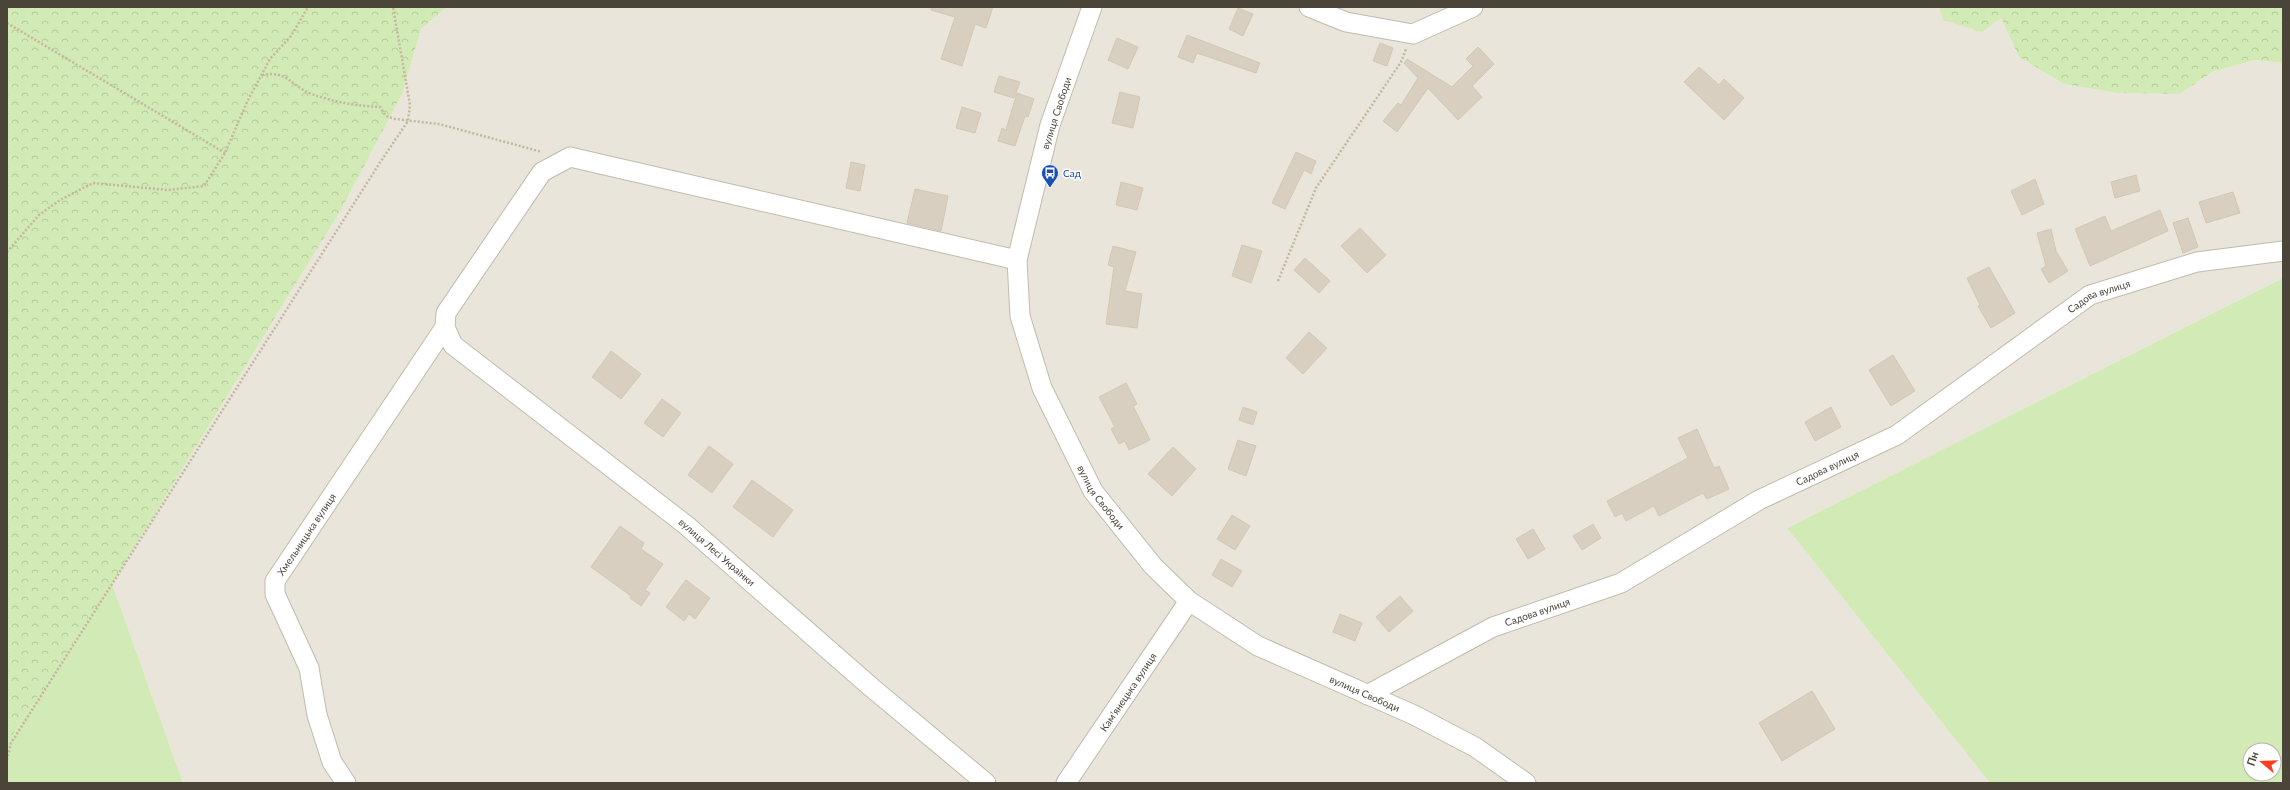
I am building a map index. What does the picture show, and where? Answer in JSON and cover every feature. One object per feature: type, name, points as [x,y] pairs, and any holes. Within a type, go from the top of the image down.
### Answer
[{"type":"street","name":"вулиця Свободи","points":[[1092,7],[1050,125],[1017,260],[1020,316],[1042,388],[1093,491],[1153,566],[1189,600],[1258,646],[1414,715],[1475,747],[1526,783]]},
{"type":"street","points":[[1309,7],[1346,22],[1413,34],[1473,7]]},
{"type":"street","points":[[445,327],[446,313],[542,172],[570,156],[1017,260]]},
{"type":"street","name":"Садова вулиця","points":[[1366,695],[1492,627],[1621,583],[1759,500],[1897,436],[2090,295],[2197,262],[2283,251]]},
{"type":"street","name":"Хмельницька вулиця","points":[[346,783],[332,762],[317,715],[309,668],[275,594],[275,581],[445,327]]},
{"type":"street","name":"вулиця Лесі Українки","points":[[445,327],[453,345],[686,525],[870,687],[986,783]]},
{"type":"street","name":"Камʼянецька вулиця","points":[[1066,783],[1189,600]]},
{"type":"path","points":[[7,252],[40,215],[60,200],[93,183],[168,190],[204,186],[225,153],[247,102],[270,59],[295,30],[308,7]]},
{"type":"path","points":[[7,760],[11,743],[15,736],[376,168],[408,121],[410,105],[393,7]]},
{"type":"path","points":[[7,22],[225,153]]},
{"type":"path","points":[[1278,281],[1316,188],[1400,62],[1413,34]]},
{"type":"path","points":[[262,75],[272,73],[284,76],[310,94],[356,105],[380,107],[386,116],[408,121],[439,124],[532,150],[570,156]]},
{"type":"shaded area","points":[[447,7],[1939,7],[1943,20],[2001,18],[2019,57],[2064,84],[2118,93],[2180,94],[2212,72],[2255,60],[2283,63],[2283,278],[1787,528],[1990,783],[183,783],[112,584],[341,210],[402,94],[421,29]]},
{"type":"green space","points":[[7,7],[447,7],[421,29],[402,94],[341,210],[112,584],[7,744]]},
{"type":"green space","points":[[1939,7],[2283,7],[2283,63],[2255,60],[2212,72],[2180,94],[2118,93],[2064,84],[2019,57],[2001,18],[1982,32],[1943,20]]},
{"type":"green space","points":[[2283,278],[2283,783],[1990,783],[1787,528]]},
{"type":"green space","points":[[112,584],[183,783],[7,783],[7,744]]},
{"type":"building","points":[[932,7],[993,7],[986,28],[975,24],[962,66],[941,59],[955,17],[931,10]]},
{"type":"building","points":[[1238,8],[1253,14],[1243,36],[1229,29]]},
{"type":"building","points":[[1187,35],[1260,63],[1256,73],[1197,53],[1193,63],[1178,57]]},
{"type":"building","points":[[1117,38],[1138,47],[1128,69],[1108,60]]},
{"type":"building","points":[[1380,43],[1393,48],[1387,66],[1373,61]]},
{"type":"building","points":[[1478,47],[1494,64],[1472,86],[1482,97],[1458,120],[1428,88],[1397,132],[1383,121],[1398,103],[1401,105],[1418,78],[1404,63],[1407,59],[1452,87],[1473,66],[1466,59]]},
{"type":"building","points":[[1699,67],[1719,85],[1724,79],[1744,98],[1724,120],[1684,82]]},
{"type":"building","points":[[999,76],[1020,82],[1014,98],[994,92]]},
{"type":"building","points":[[1120,92],[1140,97],[1133,128],[1112,123]]},
{"type":"building","points":[[1017,93],[1034,99],[1028,117],[1025,116],[1015,146],[998,141],[1002,128],[1006,130]]},
{"type":"building","points":[[962,107],[981,113],[975,133],[956,128]]},
{"type":"building","points":[[1296,152],[1316,161],[1311,174],[1304,170],[1285,209],[1272,203]]},
{"type":"building","points":[[851,162],[865,165],[860,191],[846,188]]},
{"type":"building","points":[[2136,175],[2140,191],[2115,198],[2111,182]]},
{"type":"building","points":[[2035,179],[2044,204],[2022,215],[2011,191]]},
{"type":"building","points":[[1121,182],[1143,188],[1137,210],[1116,205]]},
{"type":"building","points":[[915,189],[948,196],[941,231],[907,223]]},
{"type":"building","points":[[2233,192],[2240,213],[2206,223],[2199,202]]},
{"type":"building","points":[[2160,210],[2168,231],[2090,266],[2075,229],[2105,216],[2111,231]]},
{"type":"building","points":[[2188,218],[2198,247],[2183,253],[2173,223]]},
{"type":"building","points":[[1360,228],[1386,255],[1367,273],[1341,246]]},
{"type":"building","points":[[2051,229],[2056,251],[2068,271],[2049,283],[2041,269],[2046,266],[2037,233]]},
{"type":"building","points":[[1242,245],[1262,251],[1251,283],[1232,276]]},
{"type":"building","points":[[1113,246],[1136,252],[1125,291],[1142,294],[1137,328],[1106,324],[1114,267],[1108,265]]},
{"type":"building","points":[[1305,258],[1330,281],[1319,293],[1294,270]]},
{"type":"building","points":[[1989,267],[2015,313],[1991,328],[1978,306],[1980,305],[1967,278]]},
{"type":"building","points":[[1309,332],[1327,348],[1303,374],[1286,358]]},
{"type":"building","points":[[611,351],[641,374],[621,399],[592,377]]},
{"type":"building","points":[[1893,355],[1915,391],[1891,406],[1869,370]]},
{"type":"building","points":[[1126,383],[1137,404],[1133,406],[1150,440],[1129,450],[1125,441],[1119,444],[1111,429],[1115,427],[1099,397]]},
{"type":"building","points":[[662,399],[681,413],[663,437],[644,423]]},
{"type":"building","points":[[1243,407],[1257,412],[1253,425],[1239,420]]},
{"type":"building","points":[[1831,407],[1841,427],[1815,441],[1805,422]]},
{"type":"building","points":[[1697,429],[1714,468],[1719,466],[1729,489],[1707,499],[1703,493],[1659,516],[1654,506],[1626,521],[1622,513],[1615,517],[1607,501],[1688,458],[1678,438]]},
{"type":"building","points":[[1238,440],[1256,446],[1246,476],[1228,469]]},
{"type":"building","points":[[709,446],[733,464],[712,493],[688,475]]},
{"type":"building","points":[[1173,447],[1196,469],[1172,496],[1148,474]]},
{"type":"building","points":[[752,480],[793,510],[773,537],[733,507]]},
{"type":"building","points":[[1232,515],[1250,526],[1235,550],[1217,539]]},
{"type":"building","points":[[1593,524],[1601,538],[1582,550],[1573,536]]},
{"type":"building","points":[[620,526],[644,543],[641,549],[663,564],[645,590],[650,593],[641,606],[630,598],[631,596],[591,567]]},
{"type":"building","points":[[1533,529],[1545,549],[1528,559],[1516,539]]},
{"type":"building","points":[[1221,559],[1242,571],[1232,587],[1212,575]]},
{"type":"building","points":[[686,580],[710,598],[695,619],[689,614],[684,621],[666,607]]},
{"type":"building","points":[[1400,596],[1413,611],[1389,632],[1376,617]]},
{"type":"building","points":[[1340,614],[1362,623],[1355,641],[1333,632]]},
{"type":"building","points":[[1812,691],[1835,729],[1782,761],[1759,723]]},
{"type":"place","name":"Сад","points":[[1050,188]]}]
